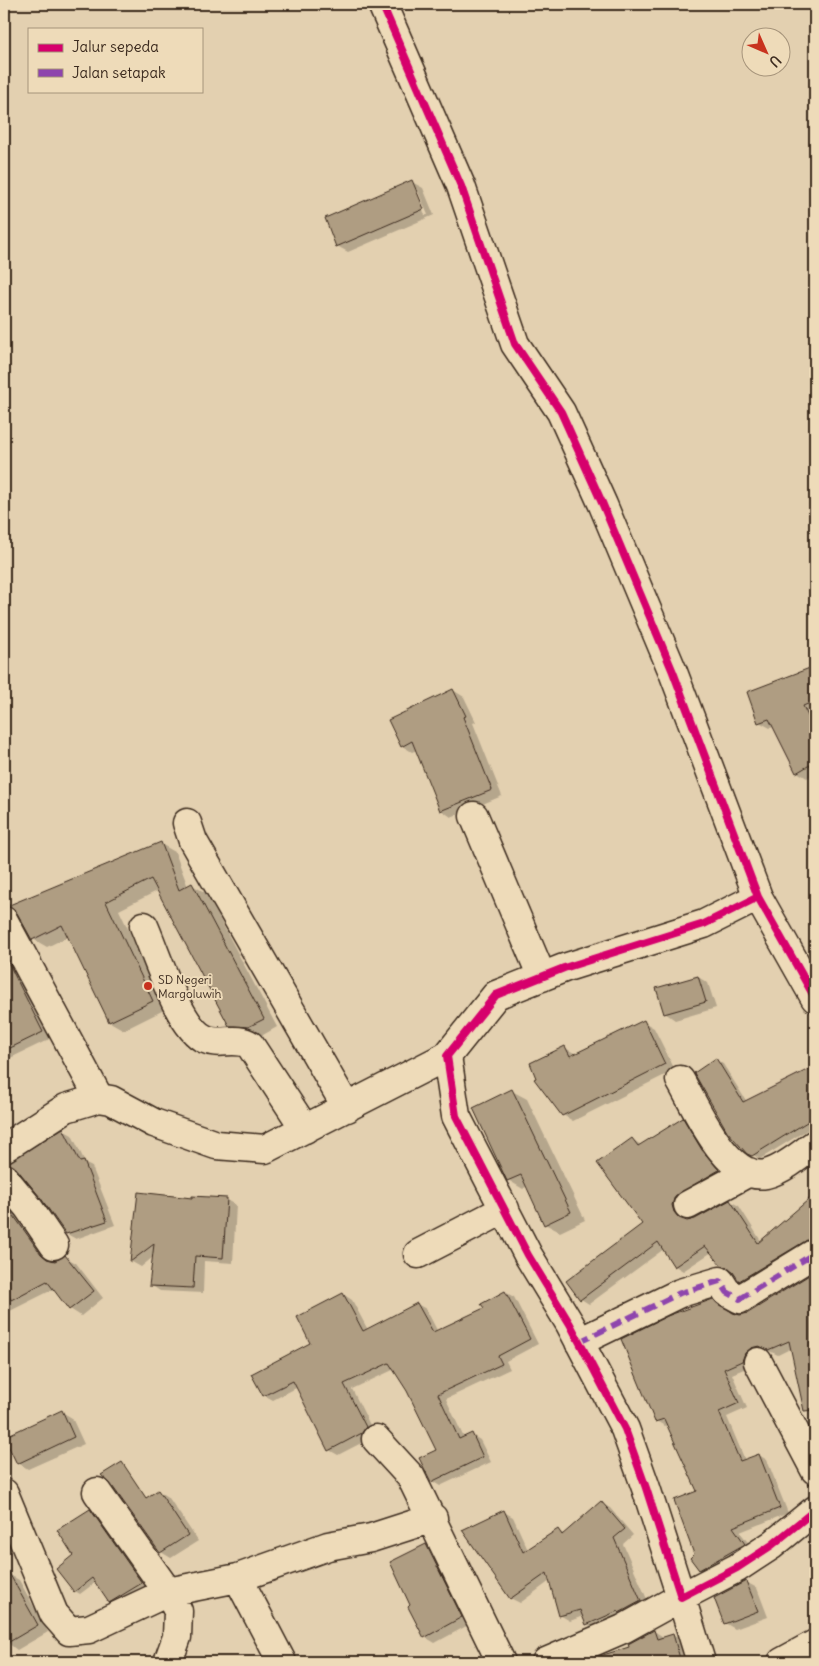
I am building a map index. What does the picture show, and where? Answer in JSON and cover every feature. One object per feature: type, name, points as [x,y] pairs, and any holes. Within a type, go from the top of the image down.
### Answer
[{"type":"street","points":[[382,4],[461,186],[514,344],[561,412],[603,505],[673,672],[758,897],[815,998]]},
{"type":"street","points":[[474,816],[542,977]]},
{"type":"street","points":[[187,823],[193,841],[348,1108]]},
{"type":"street","points":[[4,1148],[66,1108],[99,1098],[111,1100],[154,1122],[216,1145],[265,1149],[447,1056],[496,995],[542,977],[704,924],[758,897]]},
{"type":"street","points":[[4,921],[99,1098]]},
{"type":"street","points":[[144,926],[184,1020],[196,1034],[207,1040],[242,1040],[250,1046],[305,1129]]},
{"type":"street","points":[[447,1056],[456,1116],[625,1429],[646,1488],[701,1662]]},
{"type":"street","points":[[680,1080],[722,1152],[749,1172],[764,1174],[774,1171],[815,1144]]},
{"type":"street","points":[[688,1205],[749,1172]]},
{"type":"street","points":[[4,1178],[28,1207],[54,1245]]},
{"type":"street","points":[[418,1254],[505,1209]]},
{"type":"street","points":[[579,1342],[680,1293],[720,1281],[727,1292],[740,1299],[815,1253]]},
{"type":"street","points":[[758,1362],[815,1470]]},
{"type":"street","points":[[376,1439],[411,1477],[433,1518],[501,1662]]},
{"type":"street","points":[[97,1492],[168,1592],[178,1611],[177,1637],[168,1662]]},
{"type":"street","points":[[4,1493],[54,1614],[69,1631],[89,1629],[168,1592],[238,1578],[328,1546],[371,1538],[433,1518]]},
{"type":"street","points":[[546,1662],[623,1630],[737,1568],[815,1510]]},
{"type":"street","points":[[238,1578],[282,1662]]},
{"type":"street","points":[[782,1662],[815,1644]]},
{"type":"building","points":[[412,180],[424,209],[336,247],[325,218]]},
{"type":"building","points":[[815,666],[815,701],[803,706],[815,730],[815,762],[796,773],[769,719],[758,723],[747,692]]},
{"type":"building","points":[[453,689],[466,716],[463,717],[492,790],[440,811],[412,741],[401,747],[388,720]]},
{"type":"building","points":[[161,842],[179,890],[192,883],[264,1019],[248,1027],[229,1026],[151,879],[106,902],[153,1001],[109,1022],[62,925],[32,940],[17,913],[7,906]]},
{"type":"building","points":[[4,954],[43,1032],[4,1051]]},
{"type":"building","points":[[698,976],[706,1002],[664,1014],[656,988]]},
{"type":"building","points":[[644,1020],[665,1064],[562,1116],[534,1079],[536,1078],[530,1063],[565,1046],[570,1056]]},
{"type":"building","points":[[716,1058],[743,1102],[815,1066],[815,1117],[752,1156],[747,1154],[727,1131],[694,1073]]},
{"type":"building","points":[[512,1089],[571,1212],[544,1225],[521,1175],[507,1181],[473,1108]]},
{"type":"building","points":[[683,1118],[702,1150],[719,1170],[675,1196],[672,1205],[674,1212],[679,1218],[687,1221],[695,1219],[730,1200],[758,1243],[815,1194],[815,1237],[739,1281],[733,1272],[722,1266],[705,1246],[674,1267],[658,1242],[580,1300],[566,1281],[642,1224],[597,1163],[632,1138],[638,1146]]},
{"type":"building","points":[[63,1128],[80,1162],[84,1161],[107,1221],[66,1234],[40,1197],[16,1168],[7,1163]]},
{"type":"building","points":[[138,1192],[192,1198],[192,1196],[227,1198],[223,1258],[195,1256],[193,1288],[149,1286],[154,1244],[130,1262]]},
{"type":"building","points":[[4,1202],[41,1254],[47,1259],[55,1261],[65,1255],[94,1291],[69,1310],[47,1281],[11,1300],[4,1286]]},
{"type":"building","points":[[814,1272],[815,1410],[804,1411],[789,1341],[768,1350],[759,1346],[751,1348],[745,1353],[742,1361],[724,1369],[739,1403],[719,1412],[740,1461],[759,1454],[780,1508],[733,1527],[745,1544],[699,1570],[690,1558],[694,1554],[674,1500],[697,1491],[664,1419],[655,1422],[621,1339],[667,1316],[713,1299],[733,1313],[740,1315],[748,1313]]},
{"type":"building","points":[[505,1291],[530,1339],[498,1356],[502,1364],[438,1394],[459,1439],[472,1433],[483,1457],[431,1482],[419,1458],[436,1450],[407,1391],[389,1363],[344,1384],[366,1427],[362,1433],[328,1451],[293,1381],[263,1396],[251,1374],[310,1343],[297,1317],[343,1293],[363,1331],[417,1303],[433,1332],[484,1308],[481,1304]]},
{"type":"building","points":[[62,1410],[74,1437],[17,1464],[4,1437]]},
{"type":"building","points":[[122,1462],[146,1498],[158,1490],[188,1535],[160,1553],[110,1483],[101,1475]]},
{"type":"building","points":[[601,1501],[625,1529],[614,1538],[641,1601],[619,1613],[618,1611],[586,1625],[580,1610],[559,1616],[547,1573],[510,1599],[462,1530],[504,1510],[523,1552],[558,1529],[562,1535]]},
{"type":"building","points":[[90,1509],[142,1583],[109,1603],[92,1578],[74,1592],[56,1569],[73,1555],[57,1530]]},
{"type":"building","points":[[426,1544],[462,1617],[424,1638],[408,1607],[410,1605],[390,1562]]},
{"type":"building","points":[[4,1564],[38,1625],[4,1645]]},
{"type":"building","points":[[746,1581],[758,1611],[724,1624],[714,1598]]},
{"type":"building","points":[[654,1630],[657,1639],[673,1634],[681,1662],[601,1662],[600,1656],[629,1647],[628,1644]]},
{"type":"marked path","points":[[579,1342],[680,1293],[720,1281],[727,1292],[740,1299],[815,1253]]},
{"type":"cycle path","points":[[382,4],[461,186],[515,344],[561,412],[603,505],[673,672],[758,897],[815,998]]},
{"type":"cycle path","points":[[758,897],[704,924],[564,968],[496,995],[447,1056],[456,1116],[528,1255],[570,1324],[625,1429],[681,1597],[737,1568],[772,1545],[815,1510]]},
{"type":"place","name":"SD Negeri Margoluwih","points":[[148,986]]}]
